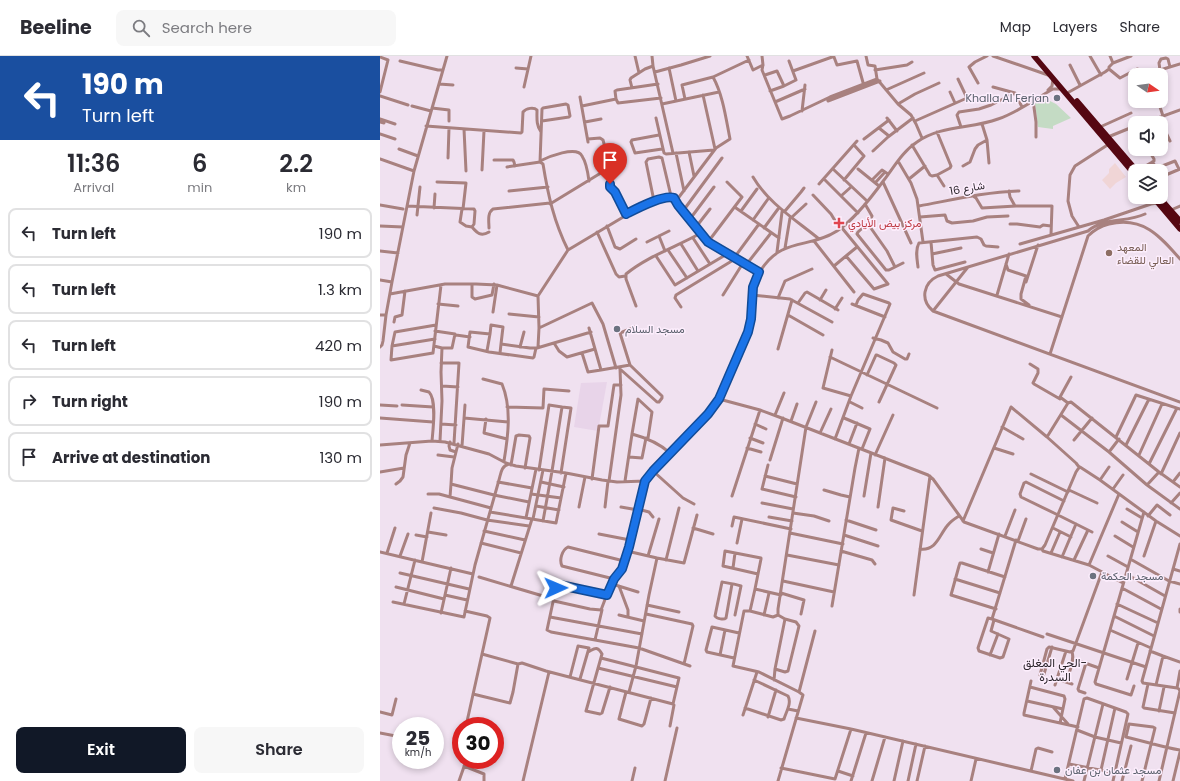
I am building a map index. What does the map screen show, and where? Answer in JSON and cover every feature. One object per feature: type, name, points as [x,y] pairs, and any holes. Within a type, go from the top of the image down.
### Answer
[{"type":"highway","points":[[1034,56],[1039,59],[1069,92],[1131,164]]},
{"type":"highway","points":[[1039,59],[1128,167]]},
{"type":"highway","points":[[1162,204],[1180,221]]},
{"type":"highway","points":[[1169,211],[1180,229]]},
{"type":"street","points":[[380,347],[383,341],[392,282],[414,171],[447,56]]},
{"type":"street","points":[[524,87],[531,56]]},
{"type":"street","points":[[635,56],[639,73]]},
{"type":"street","points":[[652,56],[662,104],[684,191]]},
{"type":"street","points":[[655,72],[710,56]]},
{"type":"street","points":[[747,56],[753,70],[763,65]]},
{"type":"street","points":[[762,56],[762,70],[782,119],[830,97],[879,80]]},
{"type":"street","points":[[793,72],[833,56],[837,65],[857,61],[864,85]]},
{"type":"street","points":[[866,56],[868,65],[874,65],[879,80],[886,90],[914,119],[922,138]]},
{"type":"street","points":[[978,82],[970,67],[975,62],[987,56]]},
{"type":"street","points":[[992,56],[1034,69],[1053,77],[1051,87],[1042,95]]},
{"type":"street","points":[[1090,56],[1101,74]]},
{"type":"street","points":[[1110,56],[1113,63]]},
{"type":"street","points":[[1069,92],[1109,69],[1113,63],[1131,56]]},
{"type":"street","points":[[380,57],[388,60],[380,92]]},
{"type":"street","points":[[1160,68],[1160,59],[1166,58],[1168,59],[1170,67]]},
{"type":"street","points":[[1034,69],[1038,69],[1040,67],[1039,59]]},
{"type":"street","points":[[685,99],[682,85],[713,77],[749,60]]},
{"type":"street","points":[[400,61],[443,70]]},
{"type":"street","points":[[770,91],[796,81],[789,61]]},
{"type":"street","points":[[875,70],[907,65],[912,62]]},
{"type":"street","points":[[1167,68],[1180,64]]},
{"type":"street","points":[[1070,65],[1080,85]]},
{"type":"street","points":[[632,88],[631,78],[653,66]]},
{"type":"street","points":[[516,68],[528,69]]},
{"type":"street","points":[[669,68],[676,101]]},
{"type":"street","points":[[1109,69],[1120,78],[1128,74]]},
{"type":"street","points":[[765,75],[777,71],[784,86]]},
{"type":"street","points":[[886,90],[924,73]]},
{"type":"street","points":[[676,201],[715,149],[730,139],[719,92],[713,77]]},
{"type":"street","points":[[872,151],[889,136],[914,119],[968,97],[958,79]]},
{"type":"street","points":[[898,104],[939,83]]},
{"type":"street","points":[[439,84],[453,84]]},
{"type":"street","points":[[658,84],[616,90],[616,99],[619,103],[661,98]]},
{"type":"street","points":[[802,111],[805,85]]},
{"type":"street","points":[[828,101],[864,85]]},
{"type":"street","points":[[993,87],[1015,93],[1022,107]]},
{"type":"street","points":[[595,640],[607,595],[614,579],[621,570],[628,551],[645,481],[708,414],[719,399],[748,332],[751,319],[752,295],[755,280],[765,264],[777,252],[785,248],[819,239],[841,228],[852,220],[898,161],[912,145],[922,138],[937,132],[982,124],[1000,119],[1055,88],[1063,89]]},
{"type":"street","points":[[775,102],[805,89]]},
{"type":"street","points":[[662,104],[719,92]]},
{"type":"street","points":[[950,92],[961,111]]},
{"type":"street","points":[[961,127],[957,114],[959,112],[979,109],[991,105],[1015,93]]},
{"type":"street","points":[[703,95],[715,149]]},
{"type":"street","points":[[380,96],[408,105]]},
{"type":"street","points":[[437,182],[467,184],[460,222],[466,226],[472,227],[480,234],[484,234],[489,230],[489,214],[493,209],[550,204],[608,170],[610,166],[603,140],[600,138],[588,141],[580,96]]},
{"type":"street","points":[[582,106],[616,99]]},
{"type":"street","points":[[1033,100],[1036,122],[1036,137]]},
{"type":"street","points":[[542,121],[569,117],[568,105],[566,104],[543,108],[541,132],[540,162],[543,163],[550,204],[568,250]]},
{"type":"street","points":[[412,106],[431,110],[449,110],[449,121]]},
{"type":"street","points":[[1160,108],[1163,116],[1180,110]]},
{"type":"street","points":[[426,126],[522,133],[523,112],[525,110],[533,109],[537,110],[537,123],[541,132]]},
{"type":"street","points":[[1100,127],[1131,113]]},
{"type":"street","points":[[656,118],[664,154],[715,149]]},
{"type":"street","points":[[380,119],[395,124]]},
{"type":"street","points":[[585,122],[601,119]]},
{"type":"street","points":[[864,139],[888,119],[897,130]]},
{"type":"street","points":[[380,122],[384,123]]},
{"type":"street","points":[[982,124],[989,164]]},
{"type":"street","points":[[448,158],[449,128]]},
{"type":"street","points":[[879,128],[889,136]]},
{"type":"street","points":[[464,129],[466,171]]},
{"type":"street","points":[[1108,137],[1128,129]]},
{"type":"street","points":[[482,170],[484,131]]},
{"type":"street","points":[[912,145],[931,176],[937,175],[951,166],[937,132]]},
{"type":"street","points":[[380,134],[395,139]]},
{"type":"street","points":[[659,135],[632,140],[631,142],[635,153],[662,149]]},
{"type":"street","points":[[1168,137],[1170,141]]},
{"type":"street","points":[[963,166],[969,163],[973,152],[986,140]]},
{"type":"street","points":[[820,184],[857,142]]},
{"type":"street","points":[[1079,227],[1072,216],[1068,201],[1070,175],[1075,166],[1109,144]]},
{"type":"street","points":[[844,180],[864,156],[854,145]]},
{"type":"street","points":[[399,149],[418,156]]},
{"type":"street","points":[[507,167],[540,162],[546,158],[558,154],[570,152],[580,153],[584,160],[589,181]]},
{"type":"street","points":[[689,152],[694,176]]},
{"type":"street","points":[[1149,164],[1154,160],[1152,156]]},
{"type":"street","points":[[654,201],[646,162],[648,159],[660,157],[662,159],[671,196],[701,234],[708,242],[759,272]]},
{"type":"street","points":[[683,211],[722,158]]},
{"type":"street","points":[[380,159],[414,171]]},
{"type":"street","points":[[494,160],[513,160],[515,166]]},
{"type":"street","points":[[1152,162],[1158,168],[1176,160],[1180,169],[1168,174]]},
{"type":"street","points":[[898,161],[915,191],[919,206],[923,242]]},
{"type":"street","points":[[909,179],[925,166]]},
{"type":"street","points":[[832,169],[866,203],[872,216],[868,223],[857,234],[886,270],[903,263]]},
{"type":"street","points":[[858,169],[879,186]]},
{"type":"street","points":[[874,182],[885,172],[888,174]]},
{"type":"street","points":[[937,175],[944,186]]},
{"type":"street","points":[[753,177],[760,188],[790,219],[819,239]]},
{"type":"street","points":[[612,178],[610,187],[615,192],[626,214]]},
{"type":"street","points":[[824,179],[858,213]]},
{"type":"street","points":[[708,242],[742,197],[727,182]]},
{"type":"street","points":[[883,182],[911,243]]},
{"type":"street","points":[[417,215],[420,187]]},
{"type":"street","points":[[509,191],[548,187]]},
{"type":"street","points":[[690,219],[714,187]]},
{"type":"street","points":[[841,196],[851,187]]},
{"type":"street","points":[[777,252],[783,211],[804,188]]},
{"type":"street","points":[[741,211],[757,189]]},
{"type":"street","points":[[1009,191],[1014,206],[1016,206]]},
{"type":"street","name":"شارع 16","points":[[919,206],[973,196],[1019,191]]},
{"type":"street","points":[[434,208],[435,194]]},
{"type":"street","points":[[813,195],[831,214],[888,284],[874,289],[846,256]]},
{"type":"street","points":[[490,334],[471,332],[468,347],[533,358],[537,348],[539,328],[538,296],[568,250],[626,214],[654,201],[671,196]]},
{"type":"street","points":[[973,196],[982,208],[1052,206],[1051,235]]},
{"type":"street","points":[[753,220],[768,199]]},
{"type":"street","points":[[781,220],[790,219],[806,204]]},
{"type":"street","points":[[1020,244],[1151,204]]},
{"type":"street","points":[[380,205],[404,209]]},
{"type":"street","points":[[408,206],[475,210],[474,224],[472,227]]},
{"type":"street","points":[[1169,211],[1180,206]]},
{"type":"street","points":[[736,208],[779,238]]},
{"type":"street","points":[[696,227],[710,209]]},
{"type":"street","points":[[764,228],[778,209]]},
{"type":"street","points":[[1145,214],[1137,218],[1105,222],[1094,226],[1088,231],[1038,245],[931,279],[925,289],[926,303],[934,311],[1180,402]]},
{"type":"street","points":[[920,217],[945,215],[947,222],[952,223],[973,221],[987,217],[1008,216]]},
{"type":"street","points":[[785,248],[790,219]]},
{"type":"street","points":[[1050,354],[1088,236],[1093,230],[1117,222],[1140,225],[1161,238],[1180,259]]},
{"type":"street","points":[[868,223],[887,251],[895,267]]},
{"type":"street","points":[[681,307],[676,295],[734,258],[759,224]]},
{"type":"street","points":[[1010,224],[1040,227],[1044,225],[1051,226]]},
{"type":"street","points":[[380,226],[403,227]]},
{"type":"street","points":[[607,226],[617,249],[620,249],[636,240]]},
{"type":"street","points":[[646,242],[669,231]]},
{"type":"street","points":[[597,232],[616,274],[619,277],[626,276],[636,267],[701,234]]},
{"type":"street","points":[[723,295],[745,264],[771,233]]},
{"type":"street","points":[[659,236],[687,278]]},
{"type":"street","points":[[918,267],[917,245],[919,243],[977,237],[981,238],[986,246],[998,247]]},
{"type":"street","points":[[693,238],[710,264]]},
{"type":"street","points":[[814,241],[854,292]]},
{"type":"street","points":[[931,242],[934,269],[936,270],[965,262]]},
{"type":"street","points":[[681,244],[698,271]]},
{"type":"street","points":[[1021,299],[1038,245]]},
{"type":"street","points":[[834,266],[857,247]]},
{"type":"street","points":[[932,254],[961,248]]},
{"type":"street","points":[[380,250],[398,253]]},
{"type":"street","points":[[656,256],[674,285],[676,285],[727,254]]},
{"type":"street","points":[[997,295],[1009,254]]},
{"type":"street","points":[[1006,264],[1008,270],[1026,276],[1021,299]]},
{"type":"street","points":[[934,311],[968,267]]},
{"type":"street","points":[[778,298],[784,281],[812,269]]},
{"type":"street","points":[[946,274],[956,282],[1062,317]]},
{"type":"street","points":[[626,276],[636,306]]},
{"type":"street","points":[[380,280],[392,282]]},
{"type":"street","points":[[390,294],[441,285],[472,284],[496,285],[538,296]]},
{"type":"street","points":[[472,284],[472,297],[475,299],[492,294],[496,285]]},
{"type":"street","points":[[436,325],[395,332],[390,359],[433,353],[441,285]]},
{"type":"street","points":[[493,312],[496,285]]},
{"type":"street","points":[[820,300],[826,290]]},
{"type":"street","points":[[394,322],[395,317],[402,315],[405,291]]},
{"type":"street","points":[[798,303],[806,292],[836,309],[842,298]]},
{"type":"street","points":[[835,439],[875,338],[890,305],[889,302],[863,294],[856,305]]},
{"type":"street","points":[[752,295],[792,300],[832,322]]},
{"type":"street","points":[[1021,299],[1032,307]]},
{"type":"street","points":[[778,349],[785,333],[792,300]]},
{"type":"street","points":[[438,304],[458,306]]},
{"type":"street","points":[[539,328],[592,304],[603,324],[616,368]]},
{"type":"street","points":[[852,304],[884,317]]},
{"type":"street","points":[[509,314],[539,317]]},
{"type":"street","points":[[380,315],[386,315]]},
{"type":"street","points":[[788,315],[823,335]]},
{"type":"street","points":[[487,351],[491,326],[503,327],[500,353]]},
{"type":"street","points":[[620,368],[657,402],[663,398],[663,396],[630,365],[620,333],[634,327]]},
{"type":"street","points":[[589,328],[601,370]]},
{"type":"street","points":[[435,331],[470,337]]},
{"type":"street","points":[[520,347],[524,332]]},
{"type":"street","points":[[501,344],[537,348],[591,332]]},
{"type":"street","points":[[434,346],[452,348],[456,335]]},
{"type":"street","points":[[875,338],[888,344],[893,352],[905,359],[909,354]]},
{"type":"street","points":[[392,346],[435,339]]},
{"type":"street","points":[[554,343],[559,351],[566,356],[595,349]]},
{"type":"street","points":[[512,355],[513,346]]},
{"type":"street","points":[[440,441],[442,348]]},
{"type":"street","points":[[832,350],[823,388],[852,396]]},
{"type":"street","points":[[582,353],[588,372],[620,368],[630,365]]},
{"type":"street","points":[[867,375],[876,355],[879,355],[896,365],[879,402]]},
{"type":"street","points":[[830,357],[937,408]]},
{"type":"street","points":[[442,363],[458,363],[456,452],[454,457],[450,497]]},
{"type":"street","points":[[1030,364],[1038,369],[1033,383],[1034,384],[1068,403],[1073,403],[1180,488]]},
{"type":"street","points":[[605,508],[620,405],[620,368]]},
{"type":"street","points":[[1060,399],[1060,396],[1071,377]]},
{"type":"street","points":[[483,379],[502,384],[506,397],[508,422],[504,462]]},
{"type":"street","points":[[641,388],[648,382]]},
{"type":"street","points":[[592,479],[600,426],[608,426],[614,385],[621,385]]},
{"type":"street","points":[[442,386],[458,387]]},
{"type":"street","points":[[507,407],[542,408],[544,389],[570,391]]},
{"type":"street","points":[[421,390],[431,393],[433,407],[432,441]]},
{"type":"street","points":[[775,415],[784,393]]},
{"type":"street","points":[[613,394],[621,395]]},
{"type":"street","points":[[1116,437],[1135,395],[1137,394],[1178,409],[1149,464]]},
{"type":"street","points":[[625,481],[636,408],[639,399],[652,412],[641,459],[629,457]]},
{"type":"street","points":[[719,399],[775,415],[930,476],[963,521],[1035,548],[1042,549],[1042,551],[1074,560],[1123,583]]},
{"type":"street","points":[[1126,445],[1149,399]]},
{"type":"street","points":[[778,615],[806,428],[816,402]]},
{"type":"street","points":[[850,402],[862,408]]},
{"type":"street","points":[[1047,437],[1068,403]]},
{"type":"street","points":[[611,404],[620,405]]},
{"type":"street","points":[[791,421],[797,404]]},
{"type":"street","points":[[1139,455],[1162,404]]},
{"type":"street","points":[[380,405],[398,406]]},
{"type":"street","points":[[402,405],[433,407]]},
{"type":"street","points":[[464,446],[465,405]]},
{"type":"street","points":[[526,518],[532,488],[539,470],[549,405],[571,408],[561,473]]},
{"type":"street","points":[[542,521],[550,484],[562,406]]},
{"type":"street","points":[[963,521],[1011,407],[1047,437],[1079,467],[1083,468],[1113,489],[1148,516],[1179,534]]},
{"type":"street","points":[[820,433],[831,409]]},
{"type":"street","points":[[732,496],[760,410]]},
{"type":"street","points":[[875,455],[893,415]]},
{"type":"street","points":[[1061,415],[1109,452],[1147,486],[1180,510]]},
{"type":"street","points":[[380,418],[433,422]]},
{"type":"street","points":[[464,418],[508,422]]},
{"type":"street","points":[[770,460],[783,418]]},
{"type":"street","points":[[832,606],[857,455],[870,429],[844,418]]},
{"type":"street","points":[[1074,440],[1092,418]]},
{"type":"street","points":[[486,419],[484,433],[507,439]]},
{"type":"street","points":[[441,424],[456,425]]},
{"type":"street","points":[[755,424],[766,429]]},
{"type":"street","points":[[849,444],[857,424]]},
{"type":"street","points":[[1002,427],[1023,439]]},
{"type":"street","points":[[1147,486],[1160,473],[1180,433]]},
{"type":"street","points":[[632,434],[647,438],[662,445],[670,453]]},
{"type":"street","points":[[510,465],[516,436],[529,436],[530,438],[524,468]]},
{"type":"street","points":[[750,438],[763,443]]},
{"type":"street","points":[[1109,452],[1119,439]]},
{"type":"street","points":[[380,446],[432,441],[450,442],[489,454],[510,465],[524,468],[608,481],[645,481]]},
{"type":"street","points":[[450,442],[450,450],[456,452]]},
{"type":"street","points":[[396,484],[402,478],[406,455],[410,443]]},
{"type":"street","points":[[456,452],[464,446]]},
{"type":"street","points":[[747,448],[761,452]]},
{"type":"street","points":[[994,448],[1013,454]]},
{"type":"street","points":[[864,496],[871,453]]},
{"type":"street","points":[[438,455],[454,457]]},
{"type":"street","points":[[878,507],[885,458]]},
{"type":"street","points":[[393,602],[441,613],[464,616],[469,589],[494,495],[503,467],[510,465]]},
{"type":"street","points":[[768,466],[762,490],[796,496]]},
{"type":"street","points":[[1042,549],[1053,528],[1079,467]]},
{"type":"street","points":[[1100,480],[1109,467]]},
{"type":"street","points":[[380,472],[404,468]]},
{"type":"street","points":[[511,586],[539,495],[541,482],[539,470]]},
{"type":"street","points":[[653,471],[683,498],[694,504]]},
{"type":"street","points":[[1173,482],[1180,473]]},
{"type":"street","points":[[428,494],[439,494],[490,510],[556,523],[566,474]]},
{"type":"street","points":[[1031,474],[1097,503]]},
{"type":"street","points":[[1113,489],[1123,475]]},
{"type":"street","points":[[765,476],[797,484]]},
{"type":"street","points":[[914,595],[930,476]]},
{"type":"street","points":[[579,507],[585,477]]},
{"type":"street","points":[[498,482],[532,488]]},
{"type":"street","points":[[541,482],[564,487]]},
{"type":"street","points":[[1064,501],[1026,482],[1020,495],[1092,532]]},
{"type":"street","points":[[451,484],[529,502]]},
{"type":"street","points":[[824,490],[841,496],[850,497]]},
{"type":"street","points":[[1171,503],[1180,493]]},
{"type":"street","points":[[531,494],[561,498]]},
{"type":"street","points":[[1089,566],[1119,494]]},
{"type":"street","points":[[762,503],[793,509]]},
{"type":"street","points":[[1148,516],[1157,505],[1170,515]]},
{"type":"street","points":[[536,506],[559,510]]},
{"type":"street","points":[[622,506],[649,512],[652,517]]},
{"type":"street","points":[[434,508],[487,520],[529,526]]},
{"type":"street","points":[[666,560],[679,508]]},
{"type":"street","points":[[904,512],[893,508],[891,520],[922,531]]},
{"type":"street","points":[[1127,509],[1142,518]]},
{"type":"street","points":[[1005,536],[1015,510]]},
{"type":"street","points":[[1134,686],[1131,695],[1096,684],[1095,682],[1144,512]]},
{"type":"street","points":[[422,562],[431,513]]},
{"type":"street","points":[[793,513],[814,516],[829,521]]},
{"type":"street","points":[[628,551],[684,563],[697,515]]},
{"type":"street","points":[[920,549],[928,549],[937,542],[948,524],[959,516]]},
{"type":"street","points":[[732,526],[734,517],[791,529]]},
{"type":"street","points":[[769,517],[792,521]]},
{"type":"street","points":[[1026,518],[1005,577],[993,619],[991,630],[1009,639],[1006,649],[1002,658],[979,651],[978,649],[988,618],[993,619],[1045,636],[1076,643],[1146,667]]},
{"type":"street","points":[[648,556],[658,519]]},
{"type":"street","points":[[737,543],[742,519]]},
{"type":"street","points":[[846,520],[876,530]]},
{"type":"street","points":[[1144,556],[1156,521]]},
{"type":"street","points":[[1122,522],[1138,532]]},
{"type":"street","points":[[1062,557],[1076,524]]},
{"type":"street","points":[[387,553],[395,528]]},
{"type":"street","points":[[693,528],[713,534]]},
{"type":"street","points":[[1053,528],[1071,537]]},
{"type":"street","points":[[1074,560],[1088,530]]},
{"type":"street","points":[[484,531],[525,540]]},
{"type":"street","points":[[428,532],[446,534]]},
{"type":"street","points":[[1050,553],[1060,532]]},
{"type":"street","points":[[790,533],[843,544]]},
{"type":"street","points":[[400,556],[408,534]]},
{"type":"street","points":[[599,534],[630,540]]},
{"type":"street","points":[[988,572],[999,534]]},
{"type":"street","points":[[416,535],[427,537]]},
{"type":"street","points":[[844,535],[878,546]]},
{"type":"street","points":[[1115,536],[1133,548]]},
{"type":"street","points":[[481,544],[521,554]]},
{"type":"street","points":[[1177,688],[1142,683],[1180,544]]},
{"type":"street","points":[[614,579],[562,566],[561,562],[564,549],[568,547],[624,561]]},
{"type":"street","points":[[981,549],[994,553]]},
{"type":"street","points":[[841,551],[872,560],[875,564]]},
{"type":"street","points":[[380,552],[473,574]]},
{"type":"street","points":[[750,611],[755,589],[758,574],[761,558],[724,552],[723,566],[758,574]]},
{"type":"street","points":[[733,568],[735,553]]},
{"type":"street","points":[[787,555],[839,565]]},
{"type":"street","points":[[1108,556],[1128,567]]},
{"type":"street","points":[[651,698],[644,724],[642,726],[619,719],[636,666],[657,558]]},
{"type":"street","points":[[404,604],[415,560]]},
{"type":"street","points":[[1132,560],[1169,581],[1180,584]]},
{"type":"street","points":[[996,609],[951,595],[955,579],[960,563],[1005,577]]},
{"type":"street","points":[[441,613],[451,568]]},
{"type":"street","points":[[1173,569],[1180,571]]},
{"type":"street","points":[[1066,682],[1073,660],[1072,652],[1102,572]]},
{"type":"street","points":[[400,573],[469,589]]},
{"type":"street","points":[[1128,575],[1165,596]]},
{"type":"street","points":[[479,577],[543,596]]},
{"type":"street","points":[[955,579],[1000,593]]},
{"type":"street","points":[[783,581],[834,592]]},
{"type":"street","points":[[732,584],[728,613],[725,619],[715,617],[722,582],[740,585],[741,587],[735,615]]},
{"type":"street","points":[[612,584],[638,592]]},
{"type":"street","points":[[607,595],[559,585],[556,588],[547,629],[639,648],[690,666]]},
{"type":"street","points":[[619,586],[628,610],[628,617]]},
{"type":"street","points":[[396,587],[467,600]]},
{"type":"street","points":[[1122,588],[1161,609]]},
{"type":"street","points":[[755,589],[804,600],[800,614]]},
{"type":"street","points":[[764,614],[769,593]]},
{"type":"street","points":[[554,601],[598,611],[602,610]]},
{"type":"street","points":[[1118,604],[1158,622]]},
{"type":"street","points":[[647,605],[679,612]]},
{"type":"street","points":[[775,669],[786,672],[788,671],[799,626],[796,622],[778,615],[773,617],[744,610],[733,666],[757,672],[799,692],[803,696],[778,781]]},
{"type":"street","points":[[465,611],[490,618],[468,717]]},
{"type":"street","points":[[728,613],[743,616]]},
{"type":"street","points":[[646,614],[692,624],[693,626],[684,664]]},
{"type":"street","points":[[619,615],[644,621]]},
{"type":"street","points":[[1114,616],[1154,636]]},
{"type":"street","points":[[550,617],[642,634]]},
{"type":"street","points":[[774,680],[785,619]]},
{"type":"street","points":[[734,658],[706,650],[711,628],[739,633]]},
{"type":"street","points":[[720,655],[725,630]]},
{"type":"street","points":[[1110,630],[1162,656],[1180,662]]},
{"type":"street","points":[[799,692],[815,631]]},
{"type":"street","points":[[990,655],[998,634]]},
{"type":"street","points":[[1127,678],[1138,643]]},
{"type":"street","points":[[570,677],[578,646],[589,648],[580,679]]},
{"type":"street","points":[[1052,647],[1044,674],[1040,675],[1047,649],[1049,647],[1052,647],[1072,652]]},
{"type":"street","points":[[588,652],[596,648],[601,652],[601,658],[586,711],[600,714],[602,713],[610,687]]},
{"type":"street","points":[[1055,685],[1066,651]]},
{"type":"street","points":[[482,654],[673,704]]},
{"type":"street","points":[[1156,685],[1162,656]]},
{"type":"street","points":[[601,658],[678,678],[670,726]]},
{"type":"street","points":[[1082,662],[1099,668]]},
{"type":"street","points":[[473,694],[510,703],[518,664]]},
{"type":"street","points":[[1085,693],[1080,692],[1078,689],[1086,664]]},
{"type":"street","points":[[598,668],[677,687]]},
{"type":"street","points":[[523,781],[548,671]]},
{"type":"street","points":[[1159,781],[1180,692],[1177,688],[1180,671]]},
{"type":"street","points":[[743,715],[757,672]]},
{"type":"street","points":[[1057,679],[1072,684]]},
{"type":"street","points":[[745,708],[782,720],[784,719],[788,709],[790,702],[789,698],[754,680]]},
{"type":"street","points":[[1031,681],[1024,715],[1068,725],[1095,737],[1121,743]]},
{"type":"street","points":[[1148,684],[1143,708],[1175,713]]},
{"type":"street","points":[[1030,687],[1063,695],[1065,698],[1060,723]]},
{"type":"street","points":[[1159,711],[1164,687]]},
{"type":"street","points":[[768,716],[776,690]]},
{"type":"street","points":[[1066,780],[1085,698],[1128,714],[1113,781]]},
{"type":"street","points":[[380,712],[392,715],[396,699]]},
{"type":"street","points":[[1027,701],[1063,709]]},
{"type":"street","points":[[1084,781],[1103,704]]},
{"type":"street","points":[[1053,707],[1068,725]]},
{"type":"street","points":[[1102,770],[1115,708]]},
{"type":"street","points":[[788,709],[798,711]]},
{"type":"street","points":[[796,718],[851,729],[1073,781]]},
{"type":"street","points":[[1142,781],[1152,743],[1155,728],[1130,724],[1128,725],[1126,737],[1152,743],[1180,751],[1173,781]]},
{"type":"street","points":[[665,781],[677,728]]},
{"type":"street","points":[[781,768],[834,780],[836,779],[851,729]]},
{"type":"street","points":[[380,732],[392,735]]},
{"type":"street","points":[[852,781],[866,733]]},
{"type":"street","points":[[872,781],[885,737]]},
{"type":"street","points":[[894,781],[903,741]]},
{"type":"street","points":[[908,781],[916,744]]},
{"type":"street","points":[[917,781],[925,746]]},
{"type":"street","points":[[1122,781],[1131,746]]},
{"type":"street","points":[[1031,771],[1036,749],[1038,748],[1052,752]]},
{"type":"street","points":[[971,781],[976,759]]},
{"type":"street","points":[[1069,764],[1114,773]]},
{"type":"street","points":[[632,781],[635,768]]},
{"type":"street","points":[[459,781],[463,769]]},
{"type":"street","points":[[472,769],[484,774],[484,781]]},
{"type":"street","points":[[838,771],[853,776]]},
{"type":"shaded area","points":[[1115,163],[1126,177],[1110,189],[1102,180],[1109,173],[1109,169]]},
{"type":"shaded area","points":[[607,382],[598,431],[574,427],[581,383]]},
{"type":"green space","points":[[1048,98],[1071,118],[1053,126],[1053,129],[1038,127],[1035,103]]},
{"type":"place","name":"Khalla Al Ferjan","points":[[1057,98]]},
{"type":"place","name":"مركز بيض الأيادي","points":[[839,223]]},
{"type":"place","name":"المعهد العالي للقضاء","points":[[1109,253]]},
{"type":"place","name":"مسجد السلام","points":[[617,329]]},
{"type":"place","name":"مسجد الحكمة","points":[[1093,576]]},
{"type":"place","name":"مسجد عثمان بن عفان","points":[[1057,770]]},
{"type":"district","name":"الحي المغلق- السدرة","points":[[1055,669]]},
{"type":"route","points":[[556,588],[560,585],[607,595],[614,579],[621,570],[629,547],[645,481],[714,406],[726,387],[748,332],[751,319],[753,287],[759,272],[708,242],[671,196],[640,207],[626,214],[615,192],[610,187],[610,184]]}]
